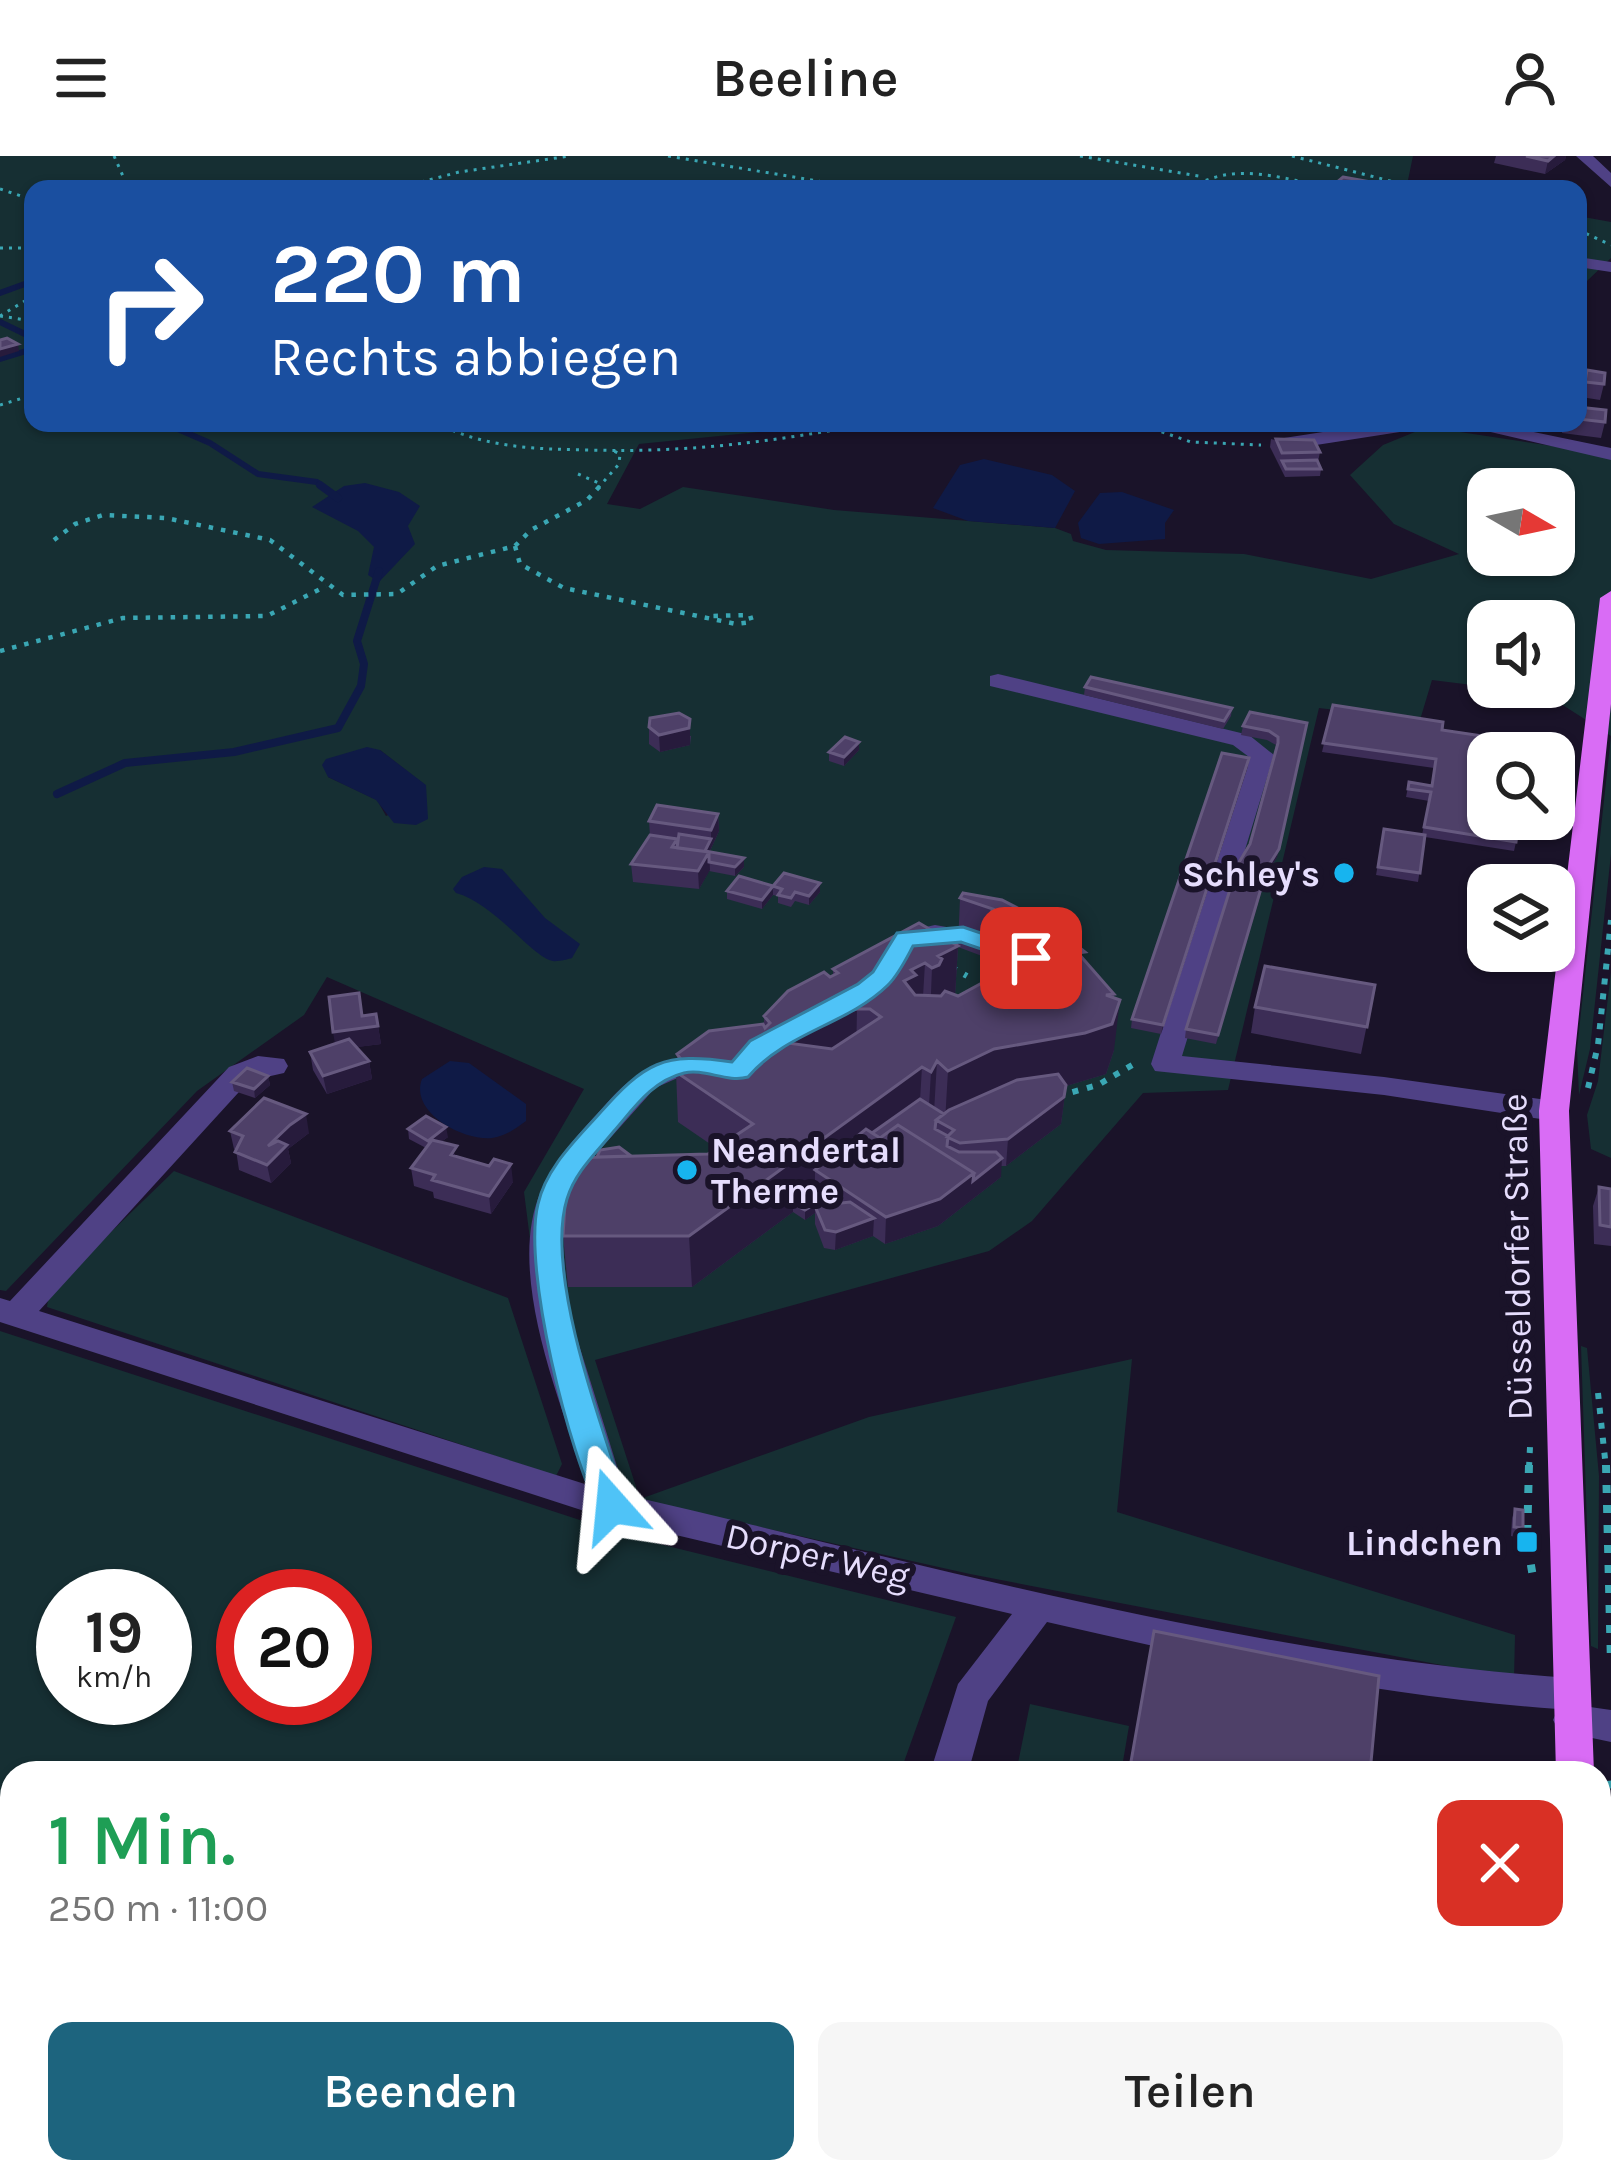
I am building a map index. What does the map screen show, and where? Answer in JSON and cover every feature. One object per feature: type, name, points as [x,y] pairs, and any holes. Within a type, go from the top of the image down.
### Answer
[{"type":"main road","name":"Düsseldorfer Straße","points":[[1574,1761],[1570,1104],[1611,598]]},
{"type":"street","points":[[1584,156],[1611,182]]},
{"type":"street","points":[[1284,444],[1361,432]]},
{"type":"street","points":[[1505,432],[1611,454]]},
{"type":"street","points":[[998,681],[1241,740],[1262,755],[1165,1064],[1570,1104]]},
{"type":"street","points":[[882,977],[905,939],[919,936],[963,935],[1014,952]]},
{"type":"street","points":[[612,1506],[555,1310],[546,1248],[552,1202],[565,1170],[640,1084],[683,1063],[739,1071],[749,1059]]},
{"type":"street","name":"Dorper Weg","points":[[274,1066],[258,1065],[239,1074],[8,1312],[612,1506],[1198,1642],[1571,1707],[1611,1726]]},
{"type":"street","points":[[952,1761],[971,1695],[1038,1607]]},
{"type":"path","points":[[429,180],[570,156]]},
{"type":"path","points":[[668,156],[812,180]]},
{"type":"path","points":[[1080,156],[1204,177],[1231,173],[1276,180]]},
{"type":"path","points":[[1292,156],[1386,180]]},
{"type":"path","points":[[1305,156],[1323,164]]},
{"type":"path","points":[[1200,180],[1204,177]]},
{"type":"path","points":[[454,432],[510,448],[735,448],[825,432]]},
{"type":"path","points":[[1162,432],[1191,442],[1284,444]]},
{"type":"path","points":[[54,540],[75,524],[103,515],[166,518],[270,540],[343,595],[391,595],[407,591],[437,566],[515,546],[530,530],[579,506],[621,459],[610,448]]},
{"type":"path","points":[[578,474],[601,484]]},
{"type":"path","points":[[515,546],[520,564],[553,584],[736,624],[753,619],[741,613],[710,616]]},
{"type":"path","points":[[0,651],[123,618],[267,616],[326,586]]},
{"type":"path","name":"Düsseldorfer Straße","points":[[1570,1104],[1598,1045],[1611,920]]},
{"type":"path","points":[[951,967],[968,976]]},
{"type":"path","points":[[1054,1097],[1098,1084],[1139,1061]]},
{"type":"path","points":[[1596,1372],[1606,1461],[1611,1664]]},
{"type":"green space","points":[[0,156],[1413,156],[1408,180],[24,180],[24,432],[760,432],[639,444],[607,504],[640,509],[683,487],[834,510],[1055,528],[1071,534],[1073,541],[1106,550],[1244,554],[1371,579],[1459,554],[1394,524],[1350,475],[1383,445],[1415,432],[1460,432],[1611,455],[1611,736],[1567,708],[1575,708],[1575,600],[1467,600],[1467,684],[1432,680],[1420,720],[1319,708],[1228,1090],[1143,1093],[1032,1221],[989,1251],[595,1360],[640,1499],[869,1417],[1132,1359],[1117,1512],[1515,1635],[1514,1679],[970,1574],[639,1500],[591,1483],[539,1310],[524,1192],[584,1089],[327,977],[304,1015],[197,1091],[6,1291],[0,1290]],"holes":[[[380,750],[425,785],[423,799],[386,816],[377,800],[328,777]]]},
{"type":"green space","points":[[1587,218],[1611,222],[1611,258],[1587,281]]},
{"type":"green space","points":[[1611,736],[1611,854],[1590,1049],[1579,1095],[1577,1049]]},
{"type":"green space","points":[[1611,972],[1611,1158],[1591,1149],[1587,1115],[1598,1081]]},
{"type":"green space","points":[[174,1171],[508,1298],[562,1464],[556,1476],[47,1307],[49,1292]]},
{"type":"green space","points":[[0,1331],[635,1538],[956,1617],[904,1761],[0,1761]]},
{"type":"green space","points":[[1581,1346],[1587,1348],[1599,1476],[1598,1649],[1591,1646]]},
{"type":"green space","points":[[1030,1704],[1129,1726],[1123,1761],[1018,1761]]},
{"type":"water","points":[[984,459],[1052,475],[1075,491],[1055,528],[968,521],[933,508],[960,465]]},
{"type":"water","points":[[365,483],[399,492],[420,506],[408,526],[415,544],[379,582],[368,575],[374,547],[358,531],[312,507],[344,486]]},
{"type":"water","points":[[1122,492],[1174,510],[1165,523],[1165,539],[1099,544],[1081,538],[1078,523],[1100,493]]},
{"type":"water","points":[[367,747],[380,750],[426,785],[428,819],[416,825],[394,823],[376,800],[328,777],[322,765],[326,759]]},
{"type":"water","points":[[484,867],[502,869],[545,918],[580,944],[572,958],[545,958],[484,907],[456,893],[453,889],[462,877]]},
{"type":"water","points":[[450,1061],[469,1063],[526,1104],[526,1121],[492,1138],[467,1135],[441,1122],[423,1103],[420,1091],[422,1079]]},
{"type":"building","points":[[0,340],[18,344],[0,349]]},
{"type":"building","points":[[1587,370],[1605,373],[1604,384],[1587,382]]},
{"type":"building","points":[[1587,408],[1606,410],[1605,422],[1587,420]]},
{"type":"building","points":[[1276,439],[1314,440],[1320,452],[1282,453]]},
{"type":"building","points":[[1317,460],[1321,469],[1286,469],[1282,461]]},
{"type":"building","points":[[1091,677],[1232,708],[1224,721],[1085,687]]},
{"type":"building","points":[[1333,705],[1443,722],[1442,730],[1467,734],[1467,834],[1424,827],[1431,792],[1408,789],[1409,782],[1432,786],[1436,759],[1323,743]]},
{"type":"building","points":[[1250,712],[1307,723],[1279,849],[1267,868],[1218,1035],[1186,1029],[1238,864],[1250,844],[1278,743],[1269,731],[1243,726]]},
{"type":"building","points":[[679,713],[690,719],[689,728],[659,735],[649,727],[650,718]]},
{"type":"building","points":[[845,737],[859,742],[844,757],[829,752]]},
{"type":"building","points":[[1222,753],[1249,758],[1163,1025],[1132,1019]]},
{"type":"building","points":[[657,805],[718,814],[711,830],[649,821]]},
{"type":"building","points":[[1384,829],[1425,835],[1420,873],[1378,867]]},
{"type":"building","points":[[679,834],[711,839],[705,851],[744,858],[735,867],[709,862],[709,852],[677,848]]},
{"type":"building","points":[[650,835],[677,839],[672,847],[709,852],[698,871],[631,864]]},
{"type":"building","points":[[784,873],[820,883],[809,896],[795,892],[791,898],[778,895],[782,889],[773,886]]},
{"type":"building","points":[[739,876],[773,886],[762,900],[727,891]]},
{"type":"building","points":[[963,893],[1002,900],[1054,927],[1085,952],[1078,953],[1114,994],[1106,995],[1120,1000],[1112,1024],[994,1049],[948,1071],[937,1061],[931,1072],[922,1067],[689,1236],[563,1236],[568,1158],[708,1154],[753,1124],[676,1072],[685,1065],[677,1054],[709,1031],[763,1024],[765,1028],[770,1023],[764,1016],[788,991],[824,972],[830,977],[838,973],[833,969],[919,923],[958,946],[938,956],[942,959],[939,965],[932,968],[925,963],[911,970],[916,975],[904,981],[915,995],[941,996],[945,991],[958,996],[982,983],[993,1000],[1024,979],[1018,975],[1026,966],[1011,963],[1016,956],[1004,953],[1007,946],[996,944],[1001,936],[990,933],[993,925],[985,924],[993,909],[960,898]],"holes":[[[870,1009],[881,1017],[832,1049],[788,1043],[778,1050],[773,1047],[785,1040],[780,1037],[793,1025]]]},
{"type":"building","points":[[1265,966],[1375,985],[1367,1027],[1255,1007]]},
{"type":"building","points":[[359,993],[362,1016],[376,1014],[378,1026],[333,1032],[329,997]]},
{"type":"building","points":[[349,1039],[369,1061],[323,1076],[310,1052]]},
{"type":"building","points":[[247,1068],[268,1076],[254,1089],[232,1082]]},
{"type":"building","points":[[1058,1074],[1066,1085],[1064,1097],[1008,1139],[960,1143],[947,1137],[954,1130],[936,1120],[1017,1080]]},
{"type":"building","points":[[264,1098],[306,1114],[268,1146],[278,1141],[287,1145],[267,1165],[235,1152],[243,1136],[230,1131]]},
{"type":"building","points":[[920,1099],[944,1114],[936,1120],[935,1129],[948,1136],[947,1146],[959,1152],[996,1152],[1002,1158],[973,1181],[974,1173],[898,1125],[880,1138],[872,1133]]},
{"type":"building","points":[[426,1116],[446,1127],[428,1141],[408,1129]]},
{"type":"building","points":[[898,1125],[974,1173],[940,1199],[886,1217],[815,1170],[866,1129],[880,1138]]},
{"type":"building","points":[[432,1140],[457,1146],[451,1155],[489,1166],[494,1159],[511,1164],[489,1196],[432,1180],[435,1175],[411,1168]]},
{"type":"building","points":[[619,1147],[631,1156],[597,1157],[600,1150]]},
{"type":"building","points":[[1599,1187],[1611,1189],[1611,1227],[1600,1225]]},
{"type":"building","points":[[815,1188],[821,1192],[818,1202],[805,1210],[793,1204]]},
{"type":"building","points":[[850,1202],[874,1218],[836,1232],[825,1230],[815,1206]]},
{"type":"building","points":[[1515,1509],[1523,1510],[1523,1528],[1514,1527]]},
{"type":"building","points":[[1154,1631],[1379,1676],[1371,1761],[1131,1761]]},
{"type":"waterway","points":[[0,293],[24,284]]},
{"type":"waterway","points":[[0,322],[24,334]]},
{"type":"waterway","points":[[0,359],[24,352]]},
{"type":"waterway","points":[[185,432],[258,474],[317,482],[323,487]]},
{"type":"waterway","points":[[323,487],[338,498]]},
{"type":"waterway","points":[[57,794],[125,763],[234,752],[338,728],[361,686],[364,664],[357,641],[379,571]]},
{"type":"place","name":"Schley's","points":[[1344,873]]},
{"type":"place","name":"Neandertal Therme","points":[[687,1170]]},
{"type":"place","name":"Lindchen","points":[[1527,1542]]},
{"type":"route","points":[[612,1506],[583,1416],[550,1279],[546,1248],[552,1202],[565,1170],[640,1084],[683,1063],[739,1071],[759,1047],[866,990],[882,977],[905,939],[963,935],[1031,958]]}]
